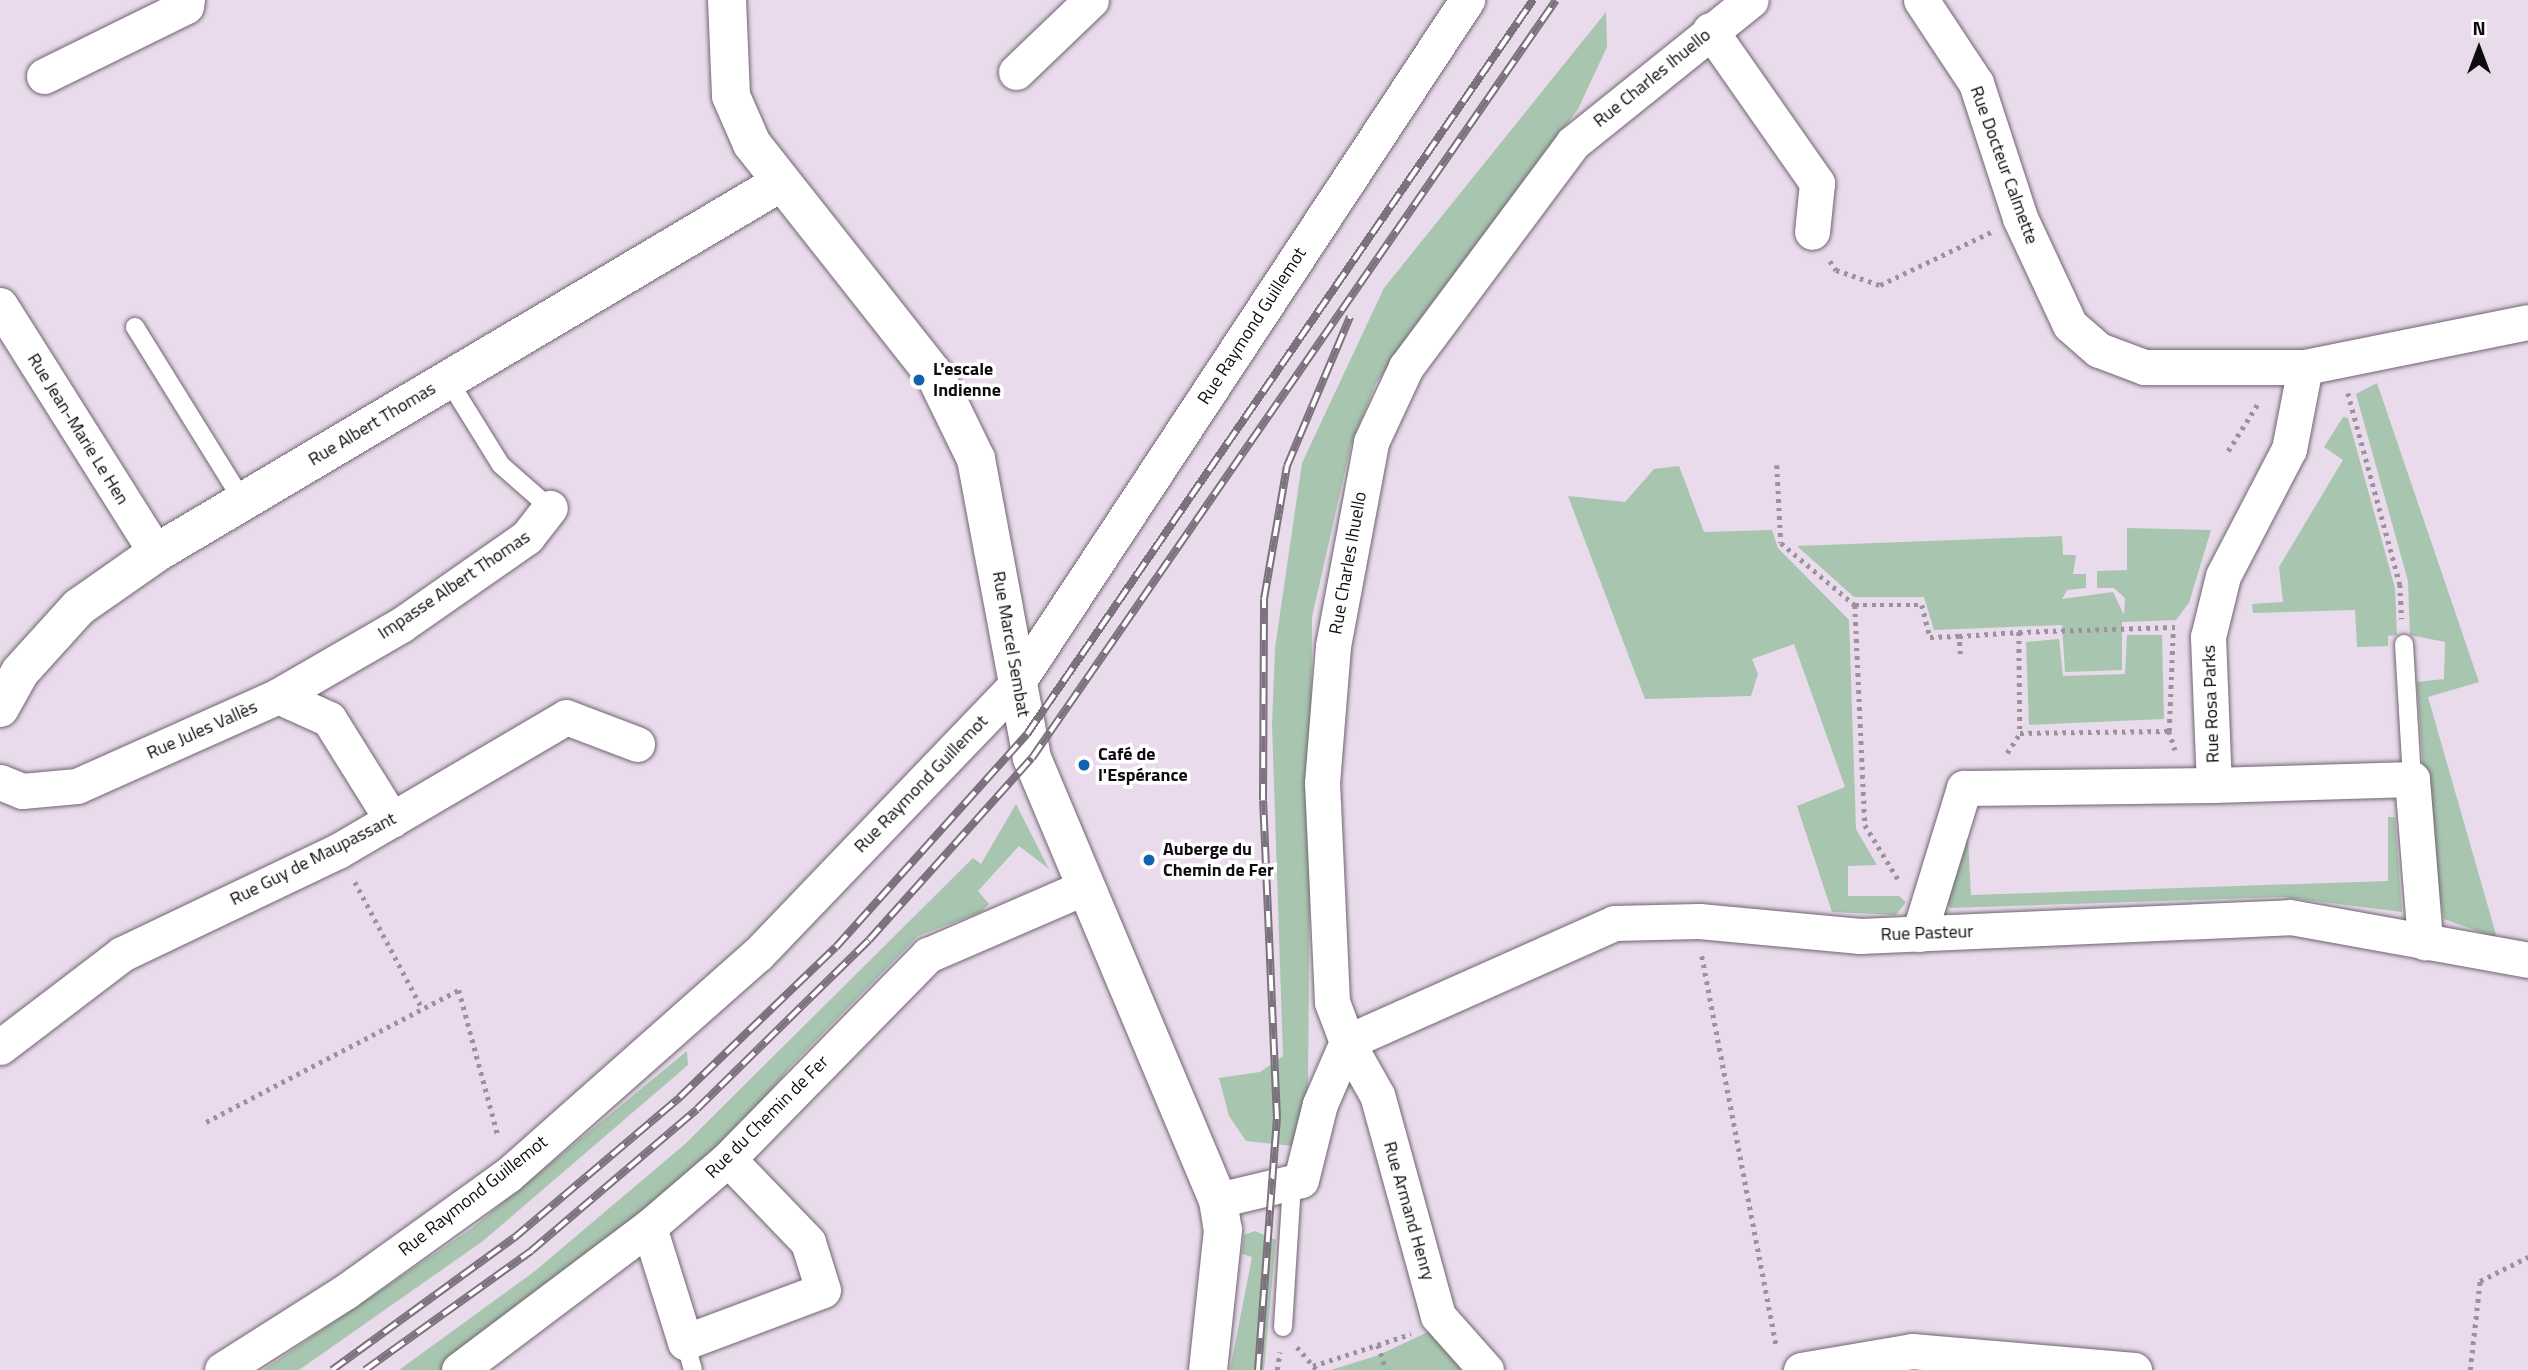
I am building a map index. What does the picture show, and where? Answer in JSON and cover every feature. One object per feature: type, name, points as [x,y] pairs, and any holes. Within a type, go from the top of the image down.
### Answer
[{"type":"street","points":[[44,76],[186,6],[187,0]]},
{"type":"street","name":"Rue Marcel Sembat","points":[[727,0],[731,96],[752,144],[780,183],[936,377],[960,417],[976,459],[1000,577],[1015,687],[1032,758],[1218,1200],[1223,1230],[1208,1370]]},
{"type":"street","points":[[1016,72],[1091,0]]},
{"type":"street","name":"Rue Raymond Guillemot","points":[[222,1370],[345,1293],[508,1175],[758,954],[1015,687],[1467,0]]},
{"type":"street","name":"Rue Charles Ihuello","points":[[1347,1042],[1332,1002],[1322,783],[1333,646],[1371,442],[1406,367],[1573,144],[1710,30],[1751,0]]},
{"type":"street","name":"Rue Docteur Calmette","points":[[1922,0],[1976,83],[2020,218],[2070,325],[2099,350],[2144,366],[2266,366],[2304,381],[2528,322]]},
{"type":"street","points":[[1710,30],[1817,183],[1812,232]]},
{"type":"street","name":"Rue Albert Thomas","points":[[0,708],[20,672],[79,607],[156,553],[447,378],[780,183]]},
{"type":"street","name":"Rue Jean-Marie Le Hen","points":[[0,305],[156,553]]},
{"type":"street","name":"Rue Rosa Parks","points":[[2304,381],[2289,449],[2222,576],[2208,637],[2214,785],[2412,779]]},
{"type":"street","name":"Impasse Albert Thomas","points":[[278,696],[412,618],[527,537],[550,508]]},
{"type":"street","name":"Rue Jules Vallès","points":[[0,782],[22,791],[77,786],[278,696],[329,719],[392,820]]},
{"type":"street","name":"Rue Guy de Maupassant","points":[[0,1047],[122,954],[338,850],[566,717],[637,744]]},
{"type":"street","points":[[2412,779],[2424,942]]},
{"type":"street","points":[[1919,934],[1931,893],[1975,788],[2214,785]]},
{"type":"street","name":"Rue du Chemin de Fer","points":[[459,1370],[649,1227],[728,1159],[928,955],[1085,887]]},
{"type":"street","name":"Rue Pasteur","points":[[1347,1042],[1614,923],[1699,921],[1860,936],[2290,917],[2528,960]]},
{"type":"street","points":[[1218,1200],[1301,1180],[1320,1104],[1347,1042]]},
{"type":"street","name":"Rue Armand Henry","points":[[1347,1042],[1377,1095],[1438,1316],[1486,1370]]},
{"type":"street","points":[[649,1227],[689,1356],[823,1290],[808,1242],[728,1159]]},
{"type":"street","points":[[1790,1365],[1912,1351],[2000,1363],[2134,1370]]},
{"type":"lane","points":[[135,327],[243,501]]},
{"type":"lane","name":"Impasse Albert Thomas","points":[[447,378],[501,465],[550,508]]},
{"type":"lane","points":[[2404,644],[2412,779]]},
{"type":"lane","points":[[1283,1327],[1292,1182]]},
{"type":"path","points":[[1812,232],[1836,270],[1880,285],[2020,218]]},
{"type":"path","points":[[2228,451],[2258,406],[2266,366]]},
{"type":"path","points":[[2304,381],[2348,393],[2400,584],[2404,644]]},
{"type":"path","points":[[1777,465],[1781,543],[1855,605],[1922,605],[1930,637],[2176,627]]},
{"type":"path","points":[[1855,605],[1865,825],[1902,887],[1931,893]]},
{"type":"path","points":[[2020,733],[2169,731],[2169,634],[2196,609],[2214,615]]},
{"type":"path","points":[[1975,788],[2020,733],[2020,632]]},
{"type":"path","points":[[1959,636],[1960,654]]},
{"type":"path","points":[[338,850],[422,1008]]},
{"type":"path","points":[[1699,921],[1703,972],[1715,1004],[1790,1365]]},
{"type":"path","points":[[206,1122],[459,990],[508,1175]]},
{"type":"path","points":[[2470,1370],[2480,1281],[2528,1257]]},
{"type":"path","points":[[1313,1366],[1378,1345],[1438,1316]]},
{"type":"path","points":[[1378,1345],[1386,1370]]},
{"type":"green space","points":[[1606,12],[1607,47],[1578,109],[1376,383],[1351,445],[1312,617],[1308,1086],[1293,1146],[1246,1141],[1229,1116],[1219,1078],[1260,1072],[1283,1056],[1272,724],[1275,648],[1302,463],[1384,288]]},
{"type":"green space","points":[[2377,383],[2479,682],[2428,697],[2497,938],[2444,919],[2441,902],[2433,903],[2417,682],[2444,679],[2445,642],[2410,635],[2408,581],[2356,394]]},
{"type":"green space","points":[[2343,417],[2348,418],[2395,588],[2397,635],[2388,636],[2388,646],[2357,647],[2355,610],[2253,613],[2252,604],[2283,602],[2279,567],[2343,460],[2324,447]]},
{"type":"green space","points":[[1679,466],[1704,532],[1772,530],[1778,548],[1849,620],[1856,829],[1877,865],[1848,866],[1848,896],[1899,896],[1906,902],[1896,915],[1832,912],[1797,806],[1845,787],[1794,644],[1752,659],[1758,674],[1751,696],[1645,699],[1568,496],[1625,502],[1654,469]]},
{"type":"green space","points":[[2127,528],[2211,530],[2189,603],[2176,620],[2122,622],[2122,670],[2065,672],[2062,625],[1934,630],[1924,597],[1854,597],[1797,546],[2062,536],[2063,555],[2076,555],[2073,574],[2086,574],[2086,588],[2067,590],[2062,599],[2113,592],[2124,615],[2125,598],[2114,588],[2097,588],[2097,571],[2127,570]]},
{"type":"green space","points":[[2127,635],[2162,635],[2164,719],[2029,725],[2026,642],[2059,639],[2063,676],[2125,674]]},
{"type":"green space","points":[[1016,804],[1049,869],[1019,846],[978,891],[989,904],[981,912],[918,936],[790,1067],[745,1123],[630,1222],[442,1370],[399,1370],[535,1271],[685,1144],[973,858],[981,864]]},
{"type":"green space","points":[[2388,817],[2395,817],[2402,912],[2283,897],[1950,908],[1940,891],[1958,838],[1968,838],[1971,895],[2388,881]]},
{"type":"green space","points":[[687,1051],[688,1065],[483,1241],[299,1370],[263,1370],[471,1229]]},
{"type":"green space","points":[[1255,1231],[1276,1240],[1264,1370],[1230,1370],[1252,1257],[1242,1254],[1244,1235]]},
{"type":"green space","points":[[1432,1330],[1468,1370],[1331,1370],[1379,1355]]},
{"type":"railway","points":[[332,1370],[514,1238],[680,1097],[836,947],[1027,734],[1533,0]]},
{"type":"railway","points":[[365,1370],[531,1251],[697,1109],[869,940],[1032,758],[1556,0]]},
{"type":"railway","points":[[1258,1370],[1277,1119],[1263,800],[1264,599],[1287,466],[1350,317]]},
{"type":"place","name":"L'escale Indienne","points":[[919,380]]},
{"type":"place","name":"Café de l'Espérance","points":[[1084,765]]},
{"type":"place","name":"Auberge du Chemin de Fer","points":[[1149,860]]}]
